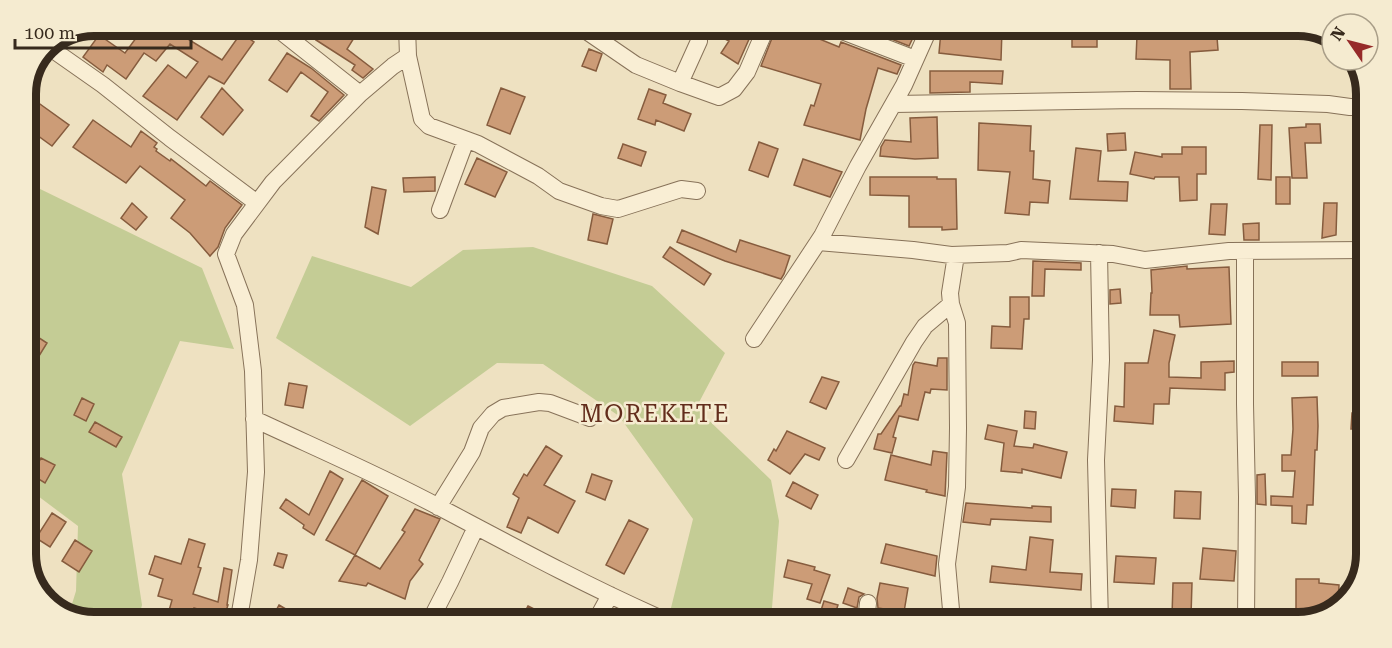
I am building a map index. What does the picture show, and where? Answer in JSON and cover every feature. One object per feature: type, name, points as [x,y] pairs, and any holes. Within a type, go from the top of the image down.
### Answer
[{"type":"street","points":[[287,36],[360,94]]},
{"type":"street","points":[[408,36],[408,56],[422,119],[429,126],[478,144],[538,176],[559,191],[601,206],[618,209],[681,189],[697,191]]},
{"type":"street","points":[[594,36],[636,65],[719,97],[734,89],[747,72],[763,36]]},
{"type":"street","points":[[855,36],[915,60]]},
{"type":"street","points":[[754,339],[818,242],[858,166],[894,105],[926,36]]},
{"type":"street","points":[[680,83],[699,41]]},
{"type":"street","points":[[55,51],[103,85],[257,203]]},
{"type":"street","points":[[240,612],[249,560],[256,472],[253,371],[245,305],[226,254],[234,234],[273,182],[360,94],[408,56]]},
{"type":"street","points":[[894,105],[1137,100],[1328,104],[1356,107]]},
{"type":"street","points":[[440,210],[466,140]]},
{"type":"street","points":[[818,242],[956,255],[1008,253],[1021,250],[1113,254],[1145,260],[1245,250],[1356,250]]},
{"type":"street","points":[[1245,250],[1246,612]]},
{"type":"street","points":[[1099,253],[1101,360],[1096,469],[1100,612]]},
{"type":"street","points":[[951,612],[947,564],[957,487],[958,428],[957,323],[950,293],[956,255]]},
{"type":"street","points":[[846,460],[914,342],[925,326],[951,304]]},
{"type":"street","points":[[438,507],[472,452],[481,428],[493,414],[503,408],[539,402],[550,403],[590,418]]},
{"type":"street","points":[[254,419],[438,507],[610,596],[646,612]]},
{"type":"street","points":[[435,612],[476,527]]},
{"type":"street","points":[[601,612],[610,596]]},
{"type":"street","points":[[867,612],[868,603]]},
{"type":"green space","points":[[36,187],[202,268],[234,349],[180,341],[122,474],[142,605],[140,612],[94,612],[71,607],[76,591],[78,526],[36,494]]},
{"type":"green space","points":[[533,247],[652,286],[725,353],[696,408],[771,480],[779,521],[772,612],[670,612],[693,519],[619,416],[543,364],[497,363],[410,426],[276,338],[312,256],[411,287],[463,250]]},
{"type":"building","points":[[98,36],[125,53],[138,36],[154,38],[155,36],[183,36],[222,60],[239,36],[245,36],[254,42],[224,84],[209,76],[177,120],[143,96],[168,65],[186,78],[198,62],[170,44],[156,61],[144,53],[126,79],[107,65],[103,72],[83,57]]},
{"type":"building","points":[[312,36],[351,36],[354,38],[347,49],[373,69],[363,78],[352,70],[355,65]]},
{"type":"building","points":[[719,36],[750,36],[738,64],[721,53],[729,41]]},
{"type":"building","points":[[773,36],[812,36],[839,47],[841,42],[901,65],[897,74],[878,68],[860,140],[804,125],[811,105],[814,106],[821,84],[761,66]]},
{"type":"building","points":[[884,36],[914,36],[909,46]]},
{"type":"building","points":[[941,36],[1002,36],[1001,60],[939,53]]},
{"type":"building","points":[[1072,36],[1097,36],[1097,47],[1072,47]]},
{"type":"building","points":[[1137,36],[1217,37],[1218,50],[1190,52],[1191,89],[1170,89],[1170,60],[1136,59]]},
{"type":"building","points":[[589,49],[602,54],[596,71],[582,66]]},
{"type":"building","points":[[287,53],[311,68],[344,95],[319,121],[311,116],[328,92],[301,72],[287,92],[269,80]]},
{"type":"building","points":[[930,71],[1003,71],[1002,84],[970,82],[970,92],[930,93]]},
{"type":"building","points":[[222,88],[243,110],[223,135],[201,117]]},
{"type":"building","points":[[501,88],[525,97],[510,134],[487,125]]},
{"type":"building","points":[[649,89],[666,95],[663,103],[691,114],[684,131],[656,120],[655,125],[638,119]]},
{"type":"building","points":[[36,101],[69,125],[52,146],[36,134]]},
{"type":"building","points":[[937,117],[938,158],[880,156],[885,140],[911,142],[910,118]]},
{"type":"building","points":[[93,120],[131,147],[141,131],[157,143],[154,147],[156,151],[170,161],[171,159],[206,186],[210,181],[242,205],[225,228],[218,247],[210,256],[190,233],[171,218],[185,200],[140,166],[126,183],[73,147]]},
{"type":"building","points":[[979,123],[1031,126],[1030,151],[1034,151],[1033,179],[1050,181],[1048,203],[1030,202],[1029,215],[1005,213],[1010,172],[978,170]]},
{"type":"building","points":[[1306,124],[1320,124],[1321,143],[1305,143],[1307,178],[1292,178],[1289,128],[1306,127]]},
{"type":"building","points":[[1260,125],[1272,125],[1271,180],[1258,179]]},
{"type":"building","points":[[1125,133],[1126,150],[1108,151],[1107,134]]},
{"type":"building","points":[[759,142],[778,149],[768,177],[749,170]]},
{"type":"building","points":[[623,144],[646,152],[641,166],[618,158]]},
{"type":"building","points":[[1182,147],[1206,147],[1206,174],[1197,174],[1197,200],[1180,201],[1179,177],[1155,177],[1154,179],[1130,174],[1135,152],[1162,157],[1162,154],[1182,154]]},
{"type":"building","points":[[1076,148],[1101,151],[1098,181],[1128,182],[1127,201],[1070,199]]},
{"type":"building","points":[[477,158],[507,172],[495,197],[465,184]]},
{"type":"building","points":[[803,159],[842,172],[830,197],[794,185]]},
{"type":"building","points":[[435,177],[435,191],[404,192],[403,178]]},
{"type":"building","points":[[870,177],[956,179],[957,229],[909,227],[909,196],[870,195]]},
{"type":"building","points":[[1276,177],[1290,177],[1290,204],[1276,204]]},
{"type":"building","points":[[372,187],[386,190],[378,234],[365,227]]},
{"type":"building","points":[[132,203],[147,217],[136,230],[121,218]]},
{"type":"building","points":[[1324,203],[1337,203],[1336,235],[1322,238]]},
{"type":"building","points":[[1211,204],[1227,204],[1225,235],[1209,234]]},
{"type":"building","points":[[593,214],[613,219],[607,244],[588,240]]},
{"type":"building","points":[[1259,223],[1259,240],[1244,240],[1243,224]]},
{"type":"building","points":[[682,230],[736,252],[740,240],[790,256],[784,274],[781,279],[725,261],[677,242]]},
{"type":"building","points":[[670,247],[711,274],[704,285],[663,257]]},
{"type":"building","points":[[1033,261],[1081,263],[1081,270],[1045,269],[1044,296],[1032,296]]},
{"type":"building","points":[[1187,266],[1187,269],[1229,267],[1231,324],[1180,327],[1179,315],[1150,315],[1151,270]]},
{"type":"building","points":[[1120,289],[1121,303],[1110,304],[1110,290]]},
{"type":"building","points":[[1010,297],[1029,297],[1029,319],[1024,319],[1022,349],[991,348],[992,326],[1010,327]]},
{"type":"building","points":[[1154,330],[1175,335],[1169,363],[1169,377],[1201,378],[1201,362],[1234,361],[1234,372],[1225,373],[1225,390],[1170,388],[1169,404],[1154,404],[1153,424],[1114,421],[1115,406],[1124,407],[1125,363],[1148,363]]},
{"type":"building","points":[[36,336],[47,343],[36,361]]},
{"type":"building","points":[[938,358],[947,358],[947,390],[931,389],[930,393],[925,392],[918,420],[899,416],[893,437],[896,438],[892,453],[874,449],[878,434],[881,434],[901,406],[904,394],[908,395],[915,362],[937,366]]},
{"type":"building","points":[[1282,362],[1318,362],[1318,376],[1282,376]]},
{"type":"building","points":[[822,377],[839,382],[826,409],[810,402]]},
{"type":"building","points":[[289,383],[307,386],[303,408],[285,405]]},
{"type":"building","points":[[1317,397],[1318,426],[1313,505],[1307,505],[1306,524],[1292,523],[1292,506],[1271,505],[1271,496],[1293,497],[1295,471],[1282,471],[1282,455],[1291,455],[1292,398]]},
{"type":"building","points":[[82,398],[94,404],[86,421],[74,415]]},
{"type":"building","points":[[1025,411],[1036,412],[1035,429],[1024,428]]},
{"type":"building","points":[[1352,413],[1356,413],[1356,429],[1351,429]]},
{"type":"building","points":[[95,422],[122,437],[116,447],[89,432]]},
{"type":"building","points":[[988,425],[1017,431],[1014,446],[1033,448],[1034,444],[1067,452],[1061,478],[1022,469],[1022,473],[1001,471],[1004,443],[985,439]]},
{"type":"building","points":[[787,431],[825,448],[819,460],[805,454],[790,474],[768,460]]},
{"type":"building","points":[[546,446],[562,456],[544,485],[575,501],[558,533],[528,517],[521,533],[507,527],[519,498],[513,494],[524,474],[527,476]]},
{"type":"building","points":[[933,451],[947,453],[945,496],[885,480],[891,455],[931,465]]},
{"type":"building","points":[[41,458],[55,465],[45,483],[36,477],[36,467]]},
{"type":"building","points":[[330,471],[343,479],[314,535],[280,508],[286,499],[309,515]]},
{"type":"building","points":[[592,474],[612,481],[605,500],[586,492]]},
{"type":"building","points":[[1265,474],[1266,505],[1257,504],[1257,475]]},
{"type":"building","points":[[362,480],[388,496],[355,555],[326,540]]},
{"type":"building","points":[[793,482],[818,495],[811,509],[786,496]]},
{"type":"building","points":[[1112,489],[1136,490],[1135,508],[1111,506]]},
{"type":"building","points":[[1175,491],[1201,492],[1200,519],[1174,518]]},
{"type":"building","points":[[966,503],[1032,508],[1032,506],[1051,507],[1051,522],[991,519],[990,525],[963,522]]},
{"type":"building","points":[[415,509],[440,519],[419,560],[423,564],[410,581],[405,599],[368,583],[366,586],[339,581],[355,555],[380,569],[405,532],[402,530]]},
{"type":"building","points":[[52,513],[66,522],[50,547],[36,538]]},
{"type":"building","points":[[629,520],[648,529],[624,574],[606,565]]},
{"type":"building","points":[[1030,537],[1053,540],[1050,572],[1082,574],[1081,590],[990,582],[992,566],[1026,570]]},
{"type":"building","points":[[189,539],[205,544],[193,594],[218,602],[224,568],[232,570],[226,612],[207,612],[194,608],[193,612],[169,612],[172,600],[158,596],[163,579],[149,574],[155,556],[181,564]]},
{"type":"building","points":[[75,540],[92,551],[79,572],[62,561]]},
{"type":"building","points":[[886,544],[937,556],[935,576],[881,563]]},
{"type":"building","points":[[1203,548],[1236,551],[1234,581],[1200,579]]},
{"type":"building","points":[[278,553],[287,555],[283,568],[274,565]]},
{"type":"building","points":[[1116,556],[1156,558],[1154,584],[1114,582]]},
{"type":"building","points":[[788,560],[815,567],[814,570],[830,575],[820,603],[807,599],[812,584],[784,577]]},
{"type":"building","points":[[1296,579],[1319,579],[1319,583],[1339,585],[1339,595],[1324,606],[1306,612],[1296,612]]},
{"type":"building","points":[[880,583],[908,588],[904,612],[878,608]]},
{"type":"building","points":[[1173,583],[1192,583],[1191,612],[1172,612]]},
{"type":"building","points":[[848,588],[864,594],[859,597],[857,608],[843,603]]},
{"type":"building","points":[[824,601],[838,605],[836,612],[821,612]]},
{"type":"building","points":[[279,605],[291,612],[275,612]]},
{"type":"building","points":[[528,606],[540,612],[525,612]]},
{"type":"district","name":"MOREKETE","points":[[655,414]]}]
